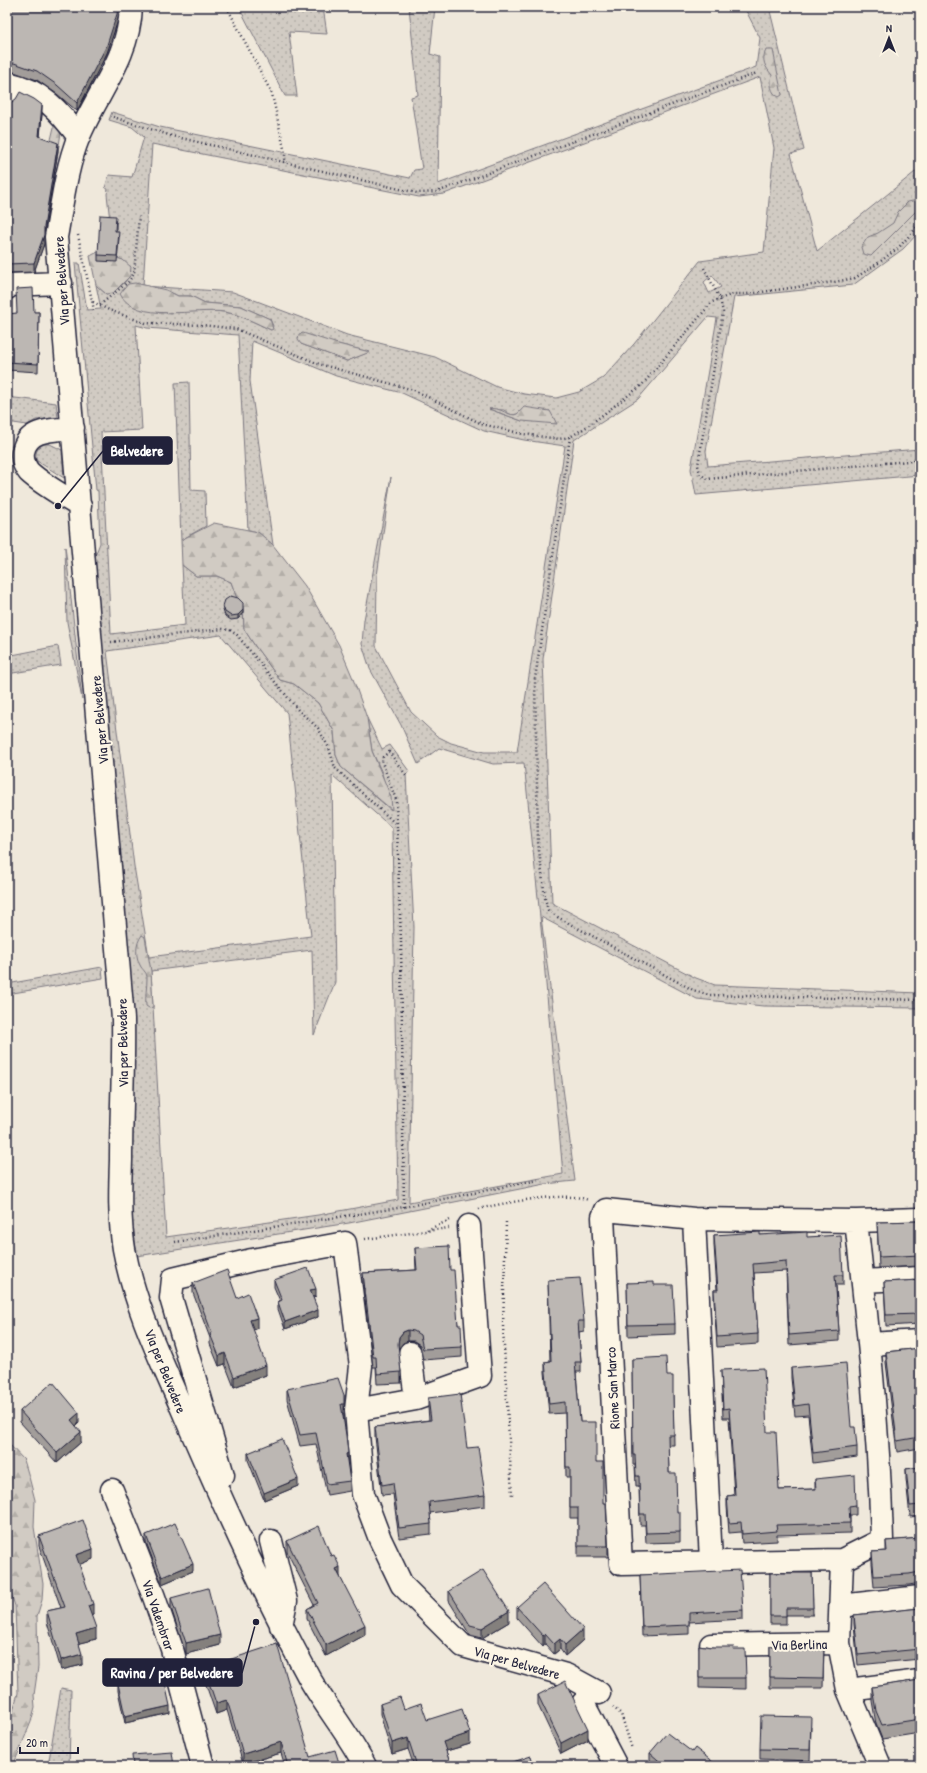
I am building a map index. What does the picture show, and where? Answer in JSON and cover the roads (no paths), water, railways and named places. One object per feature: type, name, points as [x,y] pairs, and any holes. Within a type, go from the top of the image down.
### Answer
[{"type":"street","name":"Via per Belvedere","points":[[131,7],[131,22],[118,62],[79,137],[67,177],[56,237],[123,1019],[124,1062],[120,1197],[124,1246],[135,1292],[154,1342],[247,1557],[281,1626],[314,1686],[357,1750],[365,1766]]},
{"type":"street","points":[[7,99],[11,84],[33,91],[54,108],[79,137]]},
{"type":"street","points":[[7,288],[8,285],[18,283],[61,283]]},
{"type":"street","points":[[73,428],[50,430],[32,435],[24,448],[22,458],[28,471],[80,506]]},
{"type":"street","name":"Rione San Marco","points":[[694,1219],[606,1210],[603,1217],[621,1564],[711,1561],[842,1560],[882,1540],[870,1344],[856,1221]]},
{"type":"street","points":[[356,1410],[416,1399],[480,1376],[467,1218]]},
{"type":"street","points":[[711,1561],[694,1219],[856,1221],[920,1219]]},
{"type":"street","name":"Via per Belvedere","points":[[247,1557],[171,1298],[173,1279],[252,1260],[345,1243],[361,1366],[356,1410],[363,1494],[380,1539],[402,1585],[463,1646],[566,1675],[576,1681],[591,1698],[616,1766]]},
{"type":"street","points":[[863,1280],[920,1278]]},
{"type":"street","points":[[870,1344],[920,1341]]},
{"type":"street","points":[[410,1353],[416,1399]]},
{"type":"street","name":"Via Valembrar","points":[[112,1490],[154,1597],[172,1650],[203,1766]]},
{"type":"street","points":[[271,1541],[286,1601],[281,1626]]},
{"type":"street","points":[[839,1643],[842,1560]]},
{"type":"street","points":[[849,1605],[920,1597]]},
{"type":"street","name":"Via Berlina","points":[[711,1645],[839,1643],[848,1690],[880,1766]]},
{"type":"street","points":[[848,1690],[920,1681]]},
{"type":"place","name":"Belvedere","points":[[58,506]]},
{"type":"place","name":"Ravina / per Belvedere","points":[[256,1622]]}]
